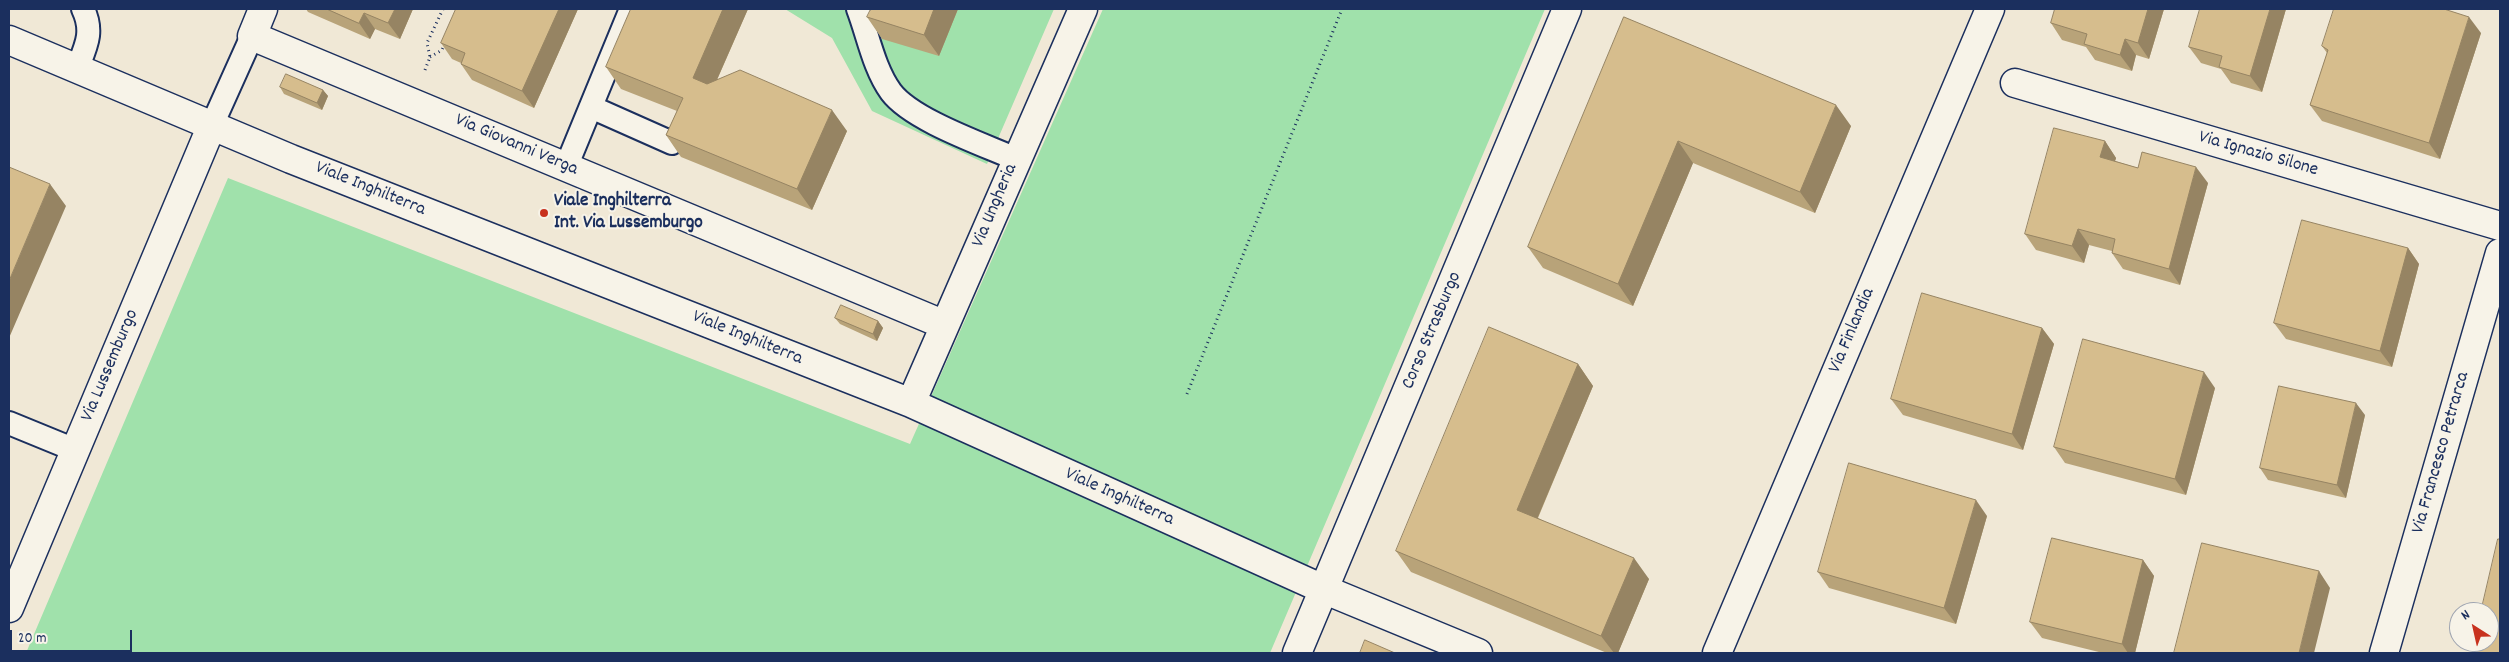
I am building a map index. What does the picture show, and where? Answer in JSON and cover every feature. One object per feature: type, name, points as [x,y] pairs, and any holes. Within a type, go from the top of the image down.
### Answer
[{"type":"street","points":[[252,36],[263,9]]},
{"type":"street","name":"Via Ungheria","points":[[910,403],[946,325],[1016,159],[1083,9]]},
{"type":"street","name":"Corso Strasburgo","points":[[1297,653],[1567,9]]},
{"type":"street","name":"Via Finlandia","points":[[1717,653],[1990,9]]},
{"type":"street","name":"Via Giovanni Verga","points":[[252,36],[946,325]]},
{"type":"street","name":"Viale Inghilterra","points":[[9,40],[291,159],[910,403],[1323,589],[1478,653]]},
{"type":"street","name":"Via Ignazio Silone","points":[[2015,83],[2500,226]]},
{"type":"street","name":"Via Lussemburgo","points":[[9,608],[212,125]]},
{"type":"street","name":"Via Francesco Petrarca","points":[[2384,653],[2500,253]]},
{"type":"lane","points":[[77,69],[89,33],[89,23],[83,9]]},
{"type":"lane","points":[[566,167],[631,9]]},
{"type":"lane","points":[[858,9],[881,73],[890,91],[900,101],[918,114],[1016,159]]},
{"type":"lane","points":[[212,125],[252,36]]},
{"type":"lane","points":[[590,107],[672,143]]},
{"type":"lane","points":[[9,423],[75,450]]},
{"type":"path","points":[[427,43],[443,9]]},
{"type":"path","points":[[1187,394],[1342,9]]},
{"type":"path","points":[[430,57],[442,50],[446,42]]},
{"type":"green space","points":[[785,9],[1054,9],[987,164],[872,111],[832,38]]},
{"type":"green space","points":[[1103,9],[1545,9],[1270,653],[26,653],[228,178],[910,444]]},
{"type":"building","points":[[327,9],[395,9],[388,23],[364,13],[359,23]]},
{"type":"building","points":[[456,9],[559,9],[522,91],[461,64],[465,53],[441,43]]},
{"type":"building","points":[[631,9],[723,9],[693,78],[707,84],[740,70],[832,110],[797,189],[666,135],[683,98],[606,67]]},
{"type":"building","points":[[871,9],[934,9],[924,35],[867,17]]},
{"type":"building","points":[[2055,9],[2148,9],[2138,43],[2125,39],[2120,55],[2084,44],[2087,34],[2051,23]]},
{"type":"building","points":[[2200,9],[2270,9],[2250,76],[2219,67],[2222,56],[2189,47]]},
{"type":"building","points":[[2334,9],[2444,9],[2469,17],[2429,143],[2310,105],[2328,50],[2322,46]]},
{"type":"building","points":[[1624,17],[1836,105],[1800,192],[1678,141],[1618,284],[1528,247]]},
{"type":"building","points":[[286,74],[323,90],[317,103],[280,87]]},
{"type":"building","points":[[2054,128],[2105,141],[2100,157],[2138,168],[2142,152],[2196,167],[2169,269],[2112,253],[2115,239],[2078,229],[2072,246],[2025,234]]},
{"type":"building","points":[[9,167],[50,184],[9,281]]},
{"type":"building","points":[[2302,220],[2408,248],[2380,351],[2274,323]]},
{"type":"building","points":[[1922,293],[2042,328],[2012,434],[1891,399]]},
{"type":"building","points":[[841,305],[878,321],[873,334],[835,318]]},
{"type":"building","points":[[1489,327],[1578,364],[1517,510],[1634,558],[1601,636],[1396,551]]},
{"type":"building","points":[[2083,339],[2204,372],[2175,479],[2054,447]]},
{"type":"building","points":[[2279,386],[2356,403],[2337,485],[2260,468]]},
{"type":"building","points":[[1849,463],[1976,500],[1944,608],[1818,572]]},
{"type":"building","points":[[2052,538],[2143,560],[2122,644],[2030,622]]},
{"type":"building","points":[[2498,539],[2500,539],[2500,653],[2472,653],[2499,652],[2499,602],[2483,602]]},
{"type":"building","points":[[2202,543],[2319,571],[2299,653],[2174,653]]},
{"type":"building","points":[[1365,640],[1395,653],[1360,653]]},
{"type":"place","name":"Viale Inghilterra Int. Via Lussemburgo","points":[[544,213]]}]
